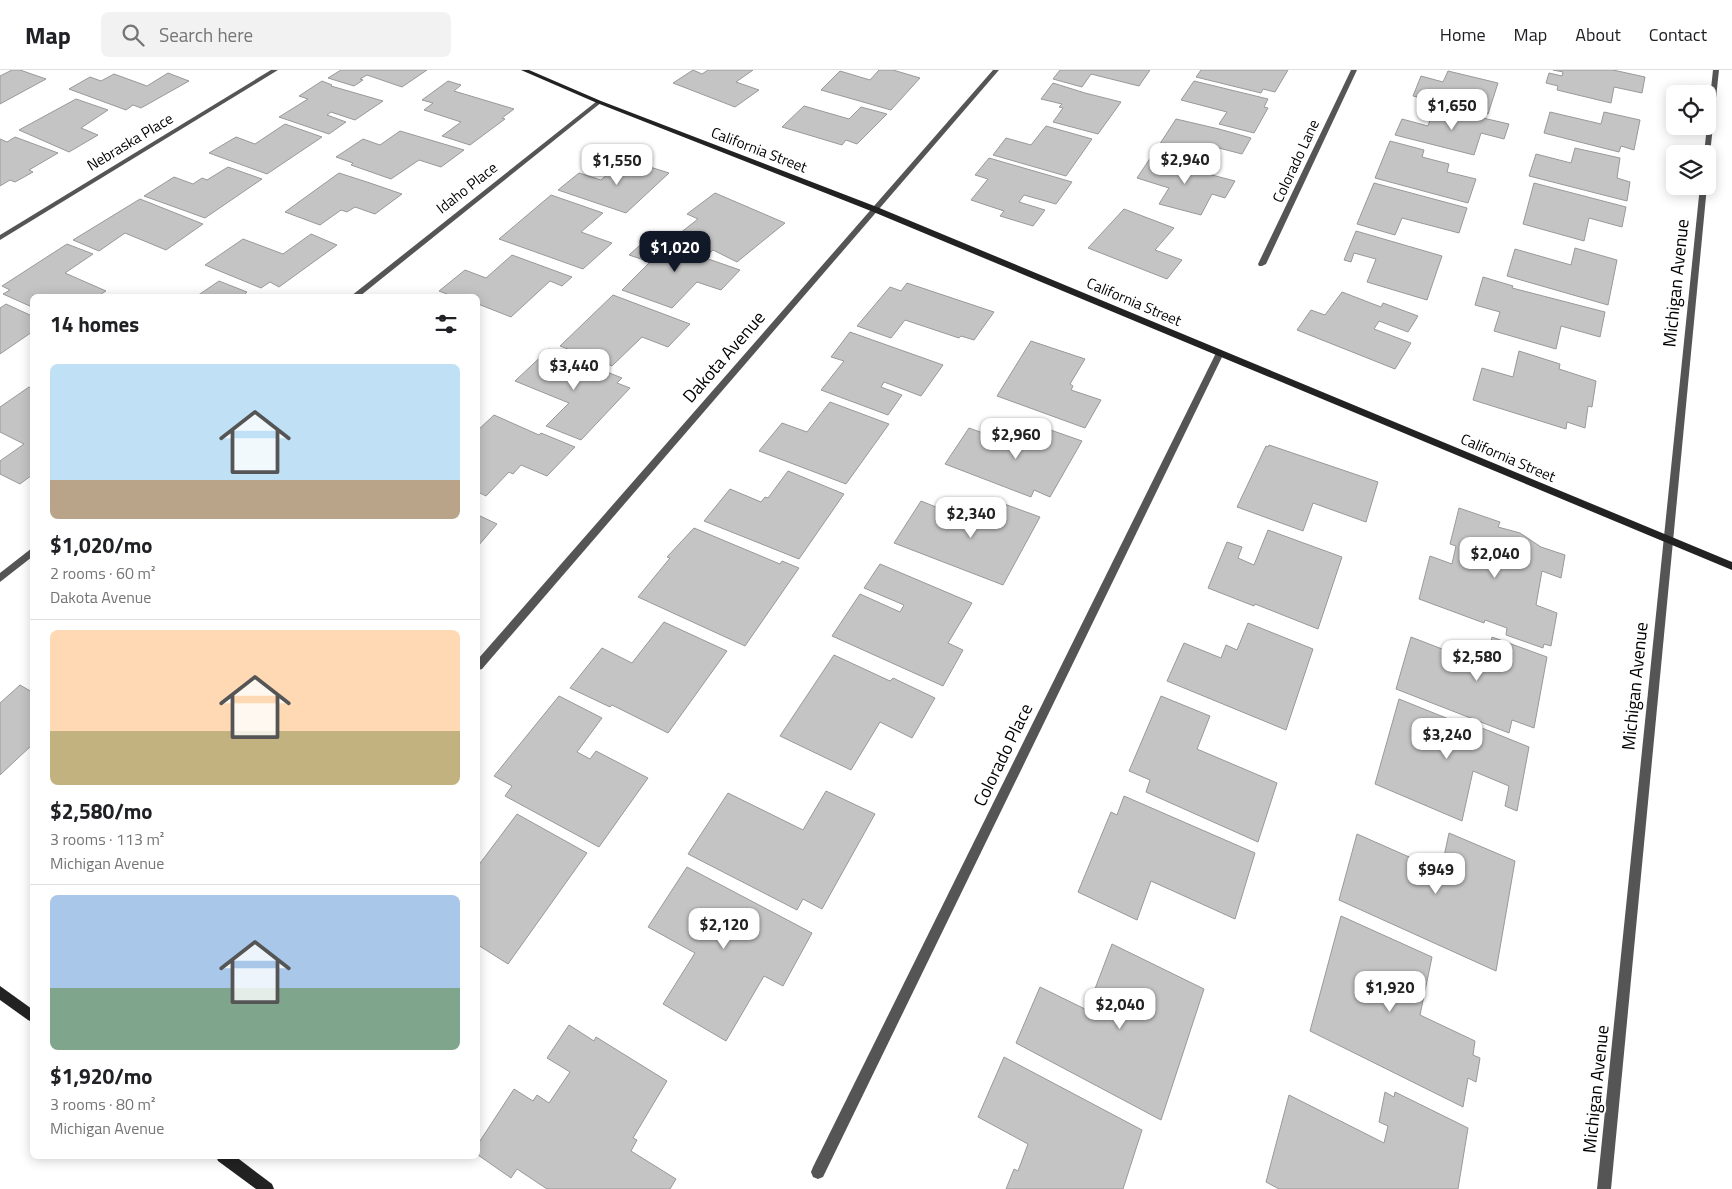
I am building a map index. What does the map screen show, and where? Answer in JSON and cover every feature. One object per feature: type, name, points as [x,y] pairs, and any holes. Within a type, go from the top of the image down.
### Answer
[{"type":"street","name":"Nebraska Place","points":[[0,238],[275,70]]},
{"type":"street","name":"California Street","points":[[524,70],[599,102],[874,209],[1732,566]]},
{"type":"street","name":"Dakota Avenue","points":[[480,664],[996,70]]},
{"type":"street","name":"Colorado Lane","points":[[1262,264],[1354,70]]},
{"type":"street","points":[[1708,145],[1716,70]]},
{"type":"street","name":"Idaho Place","points":[[357,294],[599,102]]},
{"type":"street","name":"Michigan Avenue","points":[[1604,1189],[1703,195]]},
{"type":"street","name":"Colorado Place","points":[[818,1172],[1220,353]]},
{"type":"street","points":[[0,578],[30,554]]},
{"type":"street","points":[[0,992],[30,1014]]},
{"type":"street","points":[[227,1159],[267,1189]]},
{"type":"building","points":[[12,70],[20,70],[46,79],[0,104],[0,76]]},
{"type":"building","points":[[341,70],[427,70],[402,87],[367,75],[354,86],[328,78]]},
{"type":"building","points":[[693,70],[702,74],[708,70],[753,70],[736,82],[759,90],[735,107],[673,83]]},
{"type":"building","points":[[879,70],[893,70],[920,78],[891,110],[821,90],[840,71],[870,80]]},
{"type":"building","points":[[1060,70],[1150,70],[1139,86],[1091,74],[1082,87],[1053,79]]},
{"type":"building","points":[[1201,70],[1288,70],[1275,92],[1263,89],[1261,93],[1196,77]]},
{"type":"building","points":[[1553,70],[1613,70],[1645,77],[1642,93],[1614,87],[1611,103],[1557,90],[1558,86],[1546,83],[1549,73],[1562,76],[1563,72]]},
{"type":"building","points":[[1448,71],[1498,83],[1488,114],[1413,96],[1421,76],[1443,82]]},
{"type":"building","points":[[168,73],[189,81],[141,108],[133,105],[126,110],[69,89],[90,77],[101,81],[114,74],[147,86]]},
{"type":"building","points":[[322,81],[331,86],[383,101],[355,120],[331,112],[327,115],[346,122],[329,134],[279,117],[308,99],[299,96]]},
{"type":"building","points":[[448,81],[461,85],[454,91],[514,109],[502,118],[505,119],[470,145],[442,136],[461,122],[424,110],[433,103],[422,100]]},
{"type":"building","points":[[1194,81],[1268,99],[1264,107],[1268,108],[1254,133],[1219,124],[1227,112],[1181,100]]},
{"type":"building","points":[[1053,83],[1121,102],[1098,134],[1053,122],[1063,108],[1059,107],[1062,104],[1041,99]]},
{"type":"building","points":[[76,99],[108,110],[81,128],[98,135],[69,152],[19,130]]},
{"type":"building","points":[[804,106],[849,119],[861,107],[887,114],[857,144],[846,140],[842,145],[782,127]]},
{"type":"building","points":[[1434,108],[1482,120],[1483,118],[1509,124],[1504,139],[1481,133],[1474,155],[1395,135],[1402,119],[1428,126]]},
{"type":"building","points":[[1550,112],[1601,124],[1604,112],[1640,120],[1634,150],[1621,146],[1619,152],[1544,133]]},
{"type":"building","points":[[1176,119],[1251,138],[1242,154],[1215,147],[1205,166],[1154,153]]},
{"type":"building","points":[[285,124],[322,137],[267,174],[209,153],[236,137],[255,144]]},
{"type":"building","points":[[1046,126],[1092,139],[1066,176],[993,155],[1006,138],[1031,145]]},
{"type":"building","points":[[400,131],[464,150],[441,167],[419,160],[391,179],[351,165],[353,163],[336,157],[363,139],[380,145]]},
{"type":"building","points":[[15,137],[58,153],[29,170],[33,172],[15,182],[10,180],[0,186],[0,139],[7,142]]},
{"type":"building","points":[[1390,141],[1424,150],[1422,157],[1449,164],[1447,172],[1476,179],[1468,203],[1375,178]]},
{"type":"building","points":[[1575,148],[1620,158],[1617,178],[1630,182],[1627,201],[1529,176],[1536,154],[1571,163]]},
{"type":"building","points":[[1151,157],[1235,181],[1225,198],[1212,194],[1201,215],[1159,204],[1169,188],[1137,178]]},
{"type":"building","points":[[989,158],[1072,182],[1056,204],[1024,195],[1019,202],[1045,210],[1033,226],[1000,216],[1004,211],[971,200],[988,179],[975,175]]},
{"type":"building","points":[[625,159],[669,173],[626,213],[558,190],[579,173],[601,180]]},
{"type":"building","points":[[228,167],[262,179],[205,218],[144,196],[174,177],[193,184],[202,178],[207,180]]},
{"type":"building","points":[[339,173],[402,194],[375,214],[355,207],[347,212],[341,210],[320,225],[285,212]]},
{"type":"building","points":[[1374,183],[1467,208],[1459,233],[1402,218],[1395,235],[1357,224]]},
{"type":"building","points":[[1534,183],[1626,207],[1622,227],[1589,218],[1584,241],[1523,224]]},
{"type":"building","points":[[715,193],[785,223],[737,262],[713,250],[711,252],[675,237],[698,219],[687,214]]},
{"type":"building","points":[[551,195],[603,213],[581,232],[612,243],[583,269],[499,239]]},
{"type":"building","points":[[140,199],[203,224],[166,250],[125,233],[99,251],[73,240]]},
{"type":"building","points":[[1124,209],[1174,228],[1155,250],[1182,260],[1167,279],[1088,248]]},
{"type":"building","points":[[1356,231],[1442,256],[1427,300],[1367,282],[1376,259],[1354,253],[1351,262],[1344,260]]},
{"type":"building","points":[[311,234],[337,245],[279,287],[270,282],[261,288],[205,265],[243,239],[283,254]]},
{"type":"building","points":[[648,238],[740,270],[721,290],[697,282],[672,308],[622,290],[650,262],[629,255]]},
{"type":"building","points":[[67,244],[93,254],[65,273],[106,291],[101,294],[30,294],[30,306],[3,294],[10,290],[2,286]]},
{"type":"building","points":[[1575,248],[1617,260],[1608,305],[1507,276],[1515,249],[1571,265]]},
{"type":"building","points":[[512,255],[572,277],[562,286],[550,281],[511,317],[480,305],[480,294],[447,294],[439,291],[465,270],[486,278]]},
{"type":"building","points":[[1483,277],[1513,286],[1512,288],[1605,312],[1600,337],[1561,326],[1556,349],[1494,331],[1500,312],[1475,305]]},
{"type":"building","points":[[219,281],[247,292],[245,294],[200,294]]},
{"type":"building","points":[[907,283],[994,312],[974,340],[961,336],[959,338],[905,320],[891,338],[857,326],[890,287],[901,291]]},
{"type":"building","points":[[1342,292],[1381,307],[1383,303],[1418,316],[1408,332],[1379,321],[1374,329],[1411,343],[1395,369],[1297,330],[1311,310],[1325,315]]},
{"type":"building","points":[[613,295],[690,324],[668,347],[642,337],[612,366],[560,346]]},
{"type":"building","points":[[6,304],[30,315],[30,333],[0,354],[0,308]]},
{"type":"building","points":[[850,332],[943,365],[921,396],[884,382],[881,387],[902,395],[888,415],[821,390],[844,361],[831,357]]},
{"type":"building","points":[[1031,341],[1085,359],[1070,384],[1073,386],[1071,390],[1101,400],[1085,428],[997,396]]},
{"type":"building","points":[[549,349],[622,378],[617,383],[630,388],[581,440],[546,426],[569,403],[515,381]]},
{"type":"building","points":[[1519,351],[1560,364],[1559,369],[1596,381],[1592,407],[1588,406],[1585,428],[1567,422],[1566,429],[1473,400],[1482,368],[1513,377]]},
{"type":"building","points":[[30,388],[30,476],[20,484],[0,474],[0,461],[24,444],[0,432],[0,407]]},
{"type":"building","points":[[830,402],[889,424],[846,484],[759,451],[782,423],[807,432]]},
{"type":"building","points":[[494,415],[539,435],[541,433],[575,447],[547,476],[521,465],[513,474],[509,472],[486,496],[480,493],[480,428]]},
{"type":"building","points":[[1042,427],[1082,441],[1050,497],[1034,490],[1031,497],[945,464],[969,428],[1028,449]]},
{"type":"building","points":[[1269,445],[1378,482],[1366,522],[1313,503],[1303,531],[1237,507],[1266,446],[1268,447]]},
{"type":"building","points":[[788,471],[844,494],[799,559],[704,521],[730,489],[761,502],[765,497],[768,498]]},
{"type":"building","points":[[921,501],[981,525],[996,501],[1040,517],[1003,585],[894,543]]},
{"type":"building","points":[[1459,508],[1500,522],[1498,527],[1520,533],[1541,547],[1565,555],[1561,578],[1542,571],[1536,605],[1557,613],[1551,646],[1544,644],[1543,648],[1506,635],[1507,628],[1485,620],[1484,623],[1419,599],[1430,556],[1452,564],[1456,546],[1450,544]]},
{"type":"building","points":[[480,516],[497,524],[480,544]]},
{"type":"building","points":[[694,528],[780,564],[782,561],[799,568],[745,646],[638,597],[670,558],[667,557]]},
{"type":"building","points":[[1268,530],[1342,557],[1318,629],[1208,588],[1227,542],[1242,547],[1238,558],[1254,565]]},
{"type":"building","points":[[880,564],[972,603],[948,643],[963,650],[943,686],[832,636],[860,594],[900,612],[904,605],[864,588]]},
{"type":"building","points":[[664,622],[727,651],[668,733],[612,705],[610,707],[570,688],[602,648],[632,663]]},
{"type":"building","points":[[1248,623],[1313,649],[1286,730],[1167,681],[1184,643],[1221,658],[1226,645],[1237,650]]},
{"type":"building","points":[[1411,637],[1486,666],[1492,637],[1547,657],[1534,728],[1512,720],[1509,733],[1396,689]]},
{"type":"building","points":[[834,655],[890,681],[893,678],[935,698],[912,738],[880,722],[851,770],[780,736]]},
{"type":"building","points":[[20,685],[30,691],[30,747],[0,775],[0,703]]},
{"type":"building","points":[[559,696],[602,718],[577,752],[590,759],[596,751],[648,778],[599,847],[505,796],[512,786],[494,776]]},
{"type":"building","points":[[1161,696],[1210,716],[1197,749],[1277,783],[1258,842],[1146,792],[1150,780],[1129,771]]},
{"type":"building","points":[[1399,699],[1471,728],[1472,724],[1529,747],[1517,811],[1505,806],[1509,786],[1473,771],[1462,821],[1375,784]]},
{"type":"building","points":[[826,791],[875,814],[822,909],[803,899],[797,910],[688,854],[728,793],[803,830]]},
{"type":"building","points":[[1124,796],[1255,853],[1235,919],[1151,881],[1137,920],[1078,892],[1111,812],[1117,815]]},
{"type":"building","points":[[517,814],[587,853],[508,964],[480,946],[480,863]]},
{"type":"building","points":[[1449,833],[1515,861],[1496,971],[1339,900],[1357,834],[1441,871]]},
{"type":"building","points":[[687,867],[812,933],[783,986],[764,976],[726,1041],[663,1004],[695,953],[648,927]]},
{"type":"building","points":[[1341,916],[1432,957],[1420,1015],[1475,1041],[1473,1055],[1480,1058],[1476,1082],[1468,1078],[1463,1107],[1310,1031]]},
{"type":"building","points":[[1112,944],[1204,989],[1161,1120],[1016,1043],[1040,987],[1087,1010]]},
{"type":"building","points":[[569,1025],[594,1041],[596,1037],[667,1081],[633,1138],[637,1140],[631,1151],[676,1179],[670,1189],[547,1189],[517,1169],[511,1178],[480,1156],[480,1141],[514,1089],[533,1101],[537,1095],[549,1103],[570,1072],[547,1058]]},
{"type":"building","points":[[1004,1057],[1142,1130],[1123,1189],[1006,1189],[1014,1169],[1018,1171],[1028,1144],[978,1117]]},
{"type":"building","points":[[1385,1092],[1394,1097],[1395,1092],[1468,1128],[1458,1189],[1279,1189],[1266,1182],[1289,1095],[1384,1143],[1388,1126],[1379,1122]]}]
